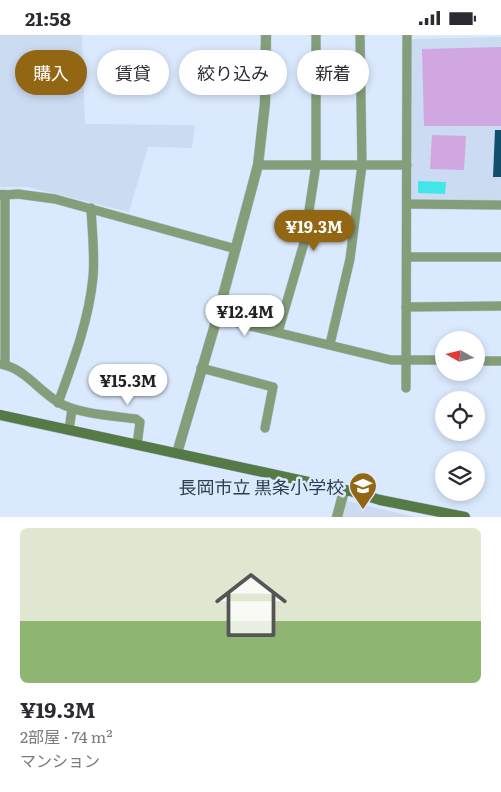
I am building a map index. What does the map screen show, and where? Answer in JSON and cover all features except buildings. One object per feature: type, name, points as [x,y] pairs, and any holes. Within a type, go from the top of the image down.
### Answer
[{"type":"main road","points":[[0,415],[465,517]]},
{"type":"street","points":[[177,453],[217,318],[258,165],[265,103],[266,35]]},
{"type":"street","points":[[278,332],[304,243],[316,165],[316,35]]},
{"type":"street","points":[[330,345],[350,259],[362,165],[360,35]]},
{"type":"street","points":[[406,389],[407,35]]},
{"type":"street","points":[[258,165],[407,165]]},
{"type":"street","points":[[137,445],[140,422],[136,419],[72,409],[58,403],[20,373],[2,365],[2,195],[38,197],[92,208],[236,249]]},
{"type":"street","points":[[407,204],[501,205]]},
{"type":"street","points":[[58,403],[74,361],[87,315],[94,275],[92,208]]},
{"type":"street","points":[[407,257],[501,257]]},
{"type":"street","points":[[406,307],[501,306]]},
{"type":"street","points":[[217,318],[391,360],[435,360]]},
{"type":"street","points":[[485,361],[501,361]]},
{"type":"street","points":[[202,368],[273,387],[265,428]]},
{"type":"street","points":[[69,431],[72,409]]},
{"type":"street","points":[[337,517],[344,491]]},
{"type":"shaded area","points":[[0,35],[82,35],[83,50],[15,50],[15,95],[84,95],[85,124],[195,125],[192,148],[148,147],[129,212],[28,187],[0,187]]},
{"type":"shaded area","points":[[501,37],[501,200],[412,200],[412,39]]},
{"type":"shaded area","points":[[501,47],[501,126],[424,126],[422,49]]},
{"type":"shaded area","points":[[432,135],[466,136],[464,170],[430,169]]},
{"type":"shaded area","points":[[418,181],[446,182],[445,194],[418,193]]},
{"type":"shaded area","name":"長岡市立 黒条小学校","points":[[347,501],[415,517],[340,517],[344,502]]},
{"type":"place","name":"長岡市立 黒条小学校","points":[[363,510]]}]
